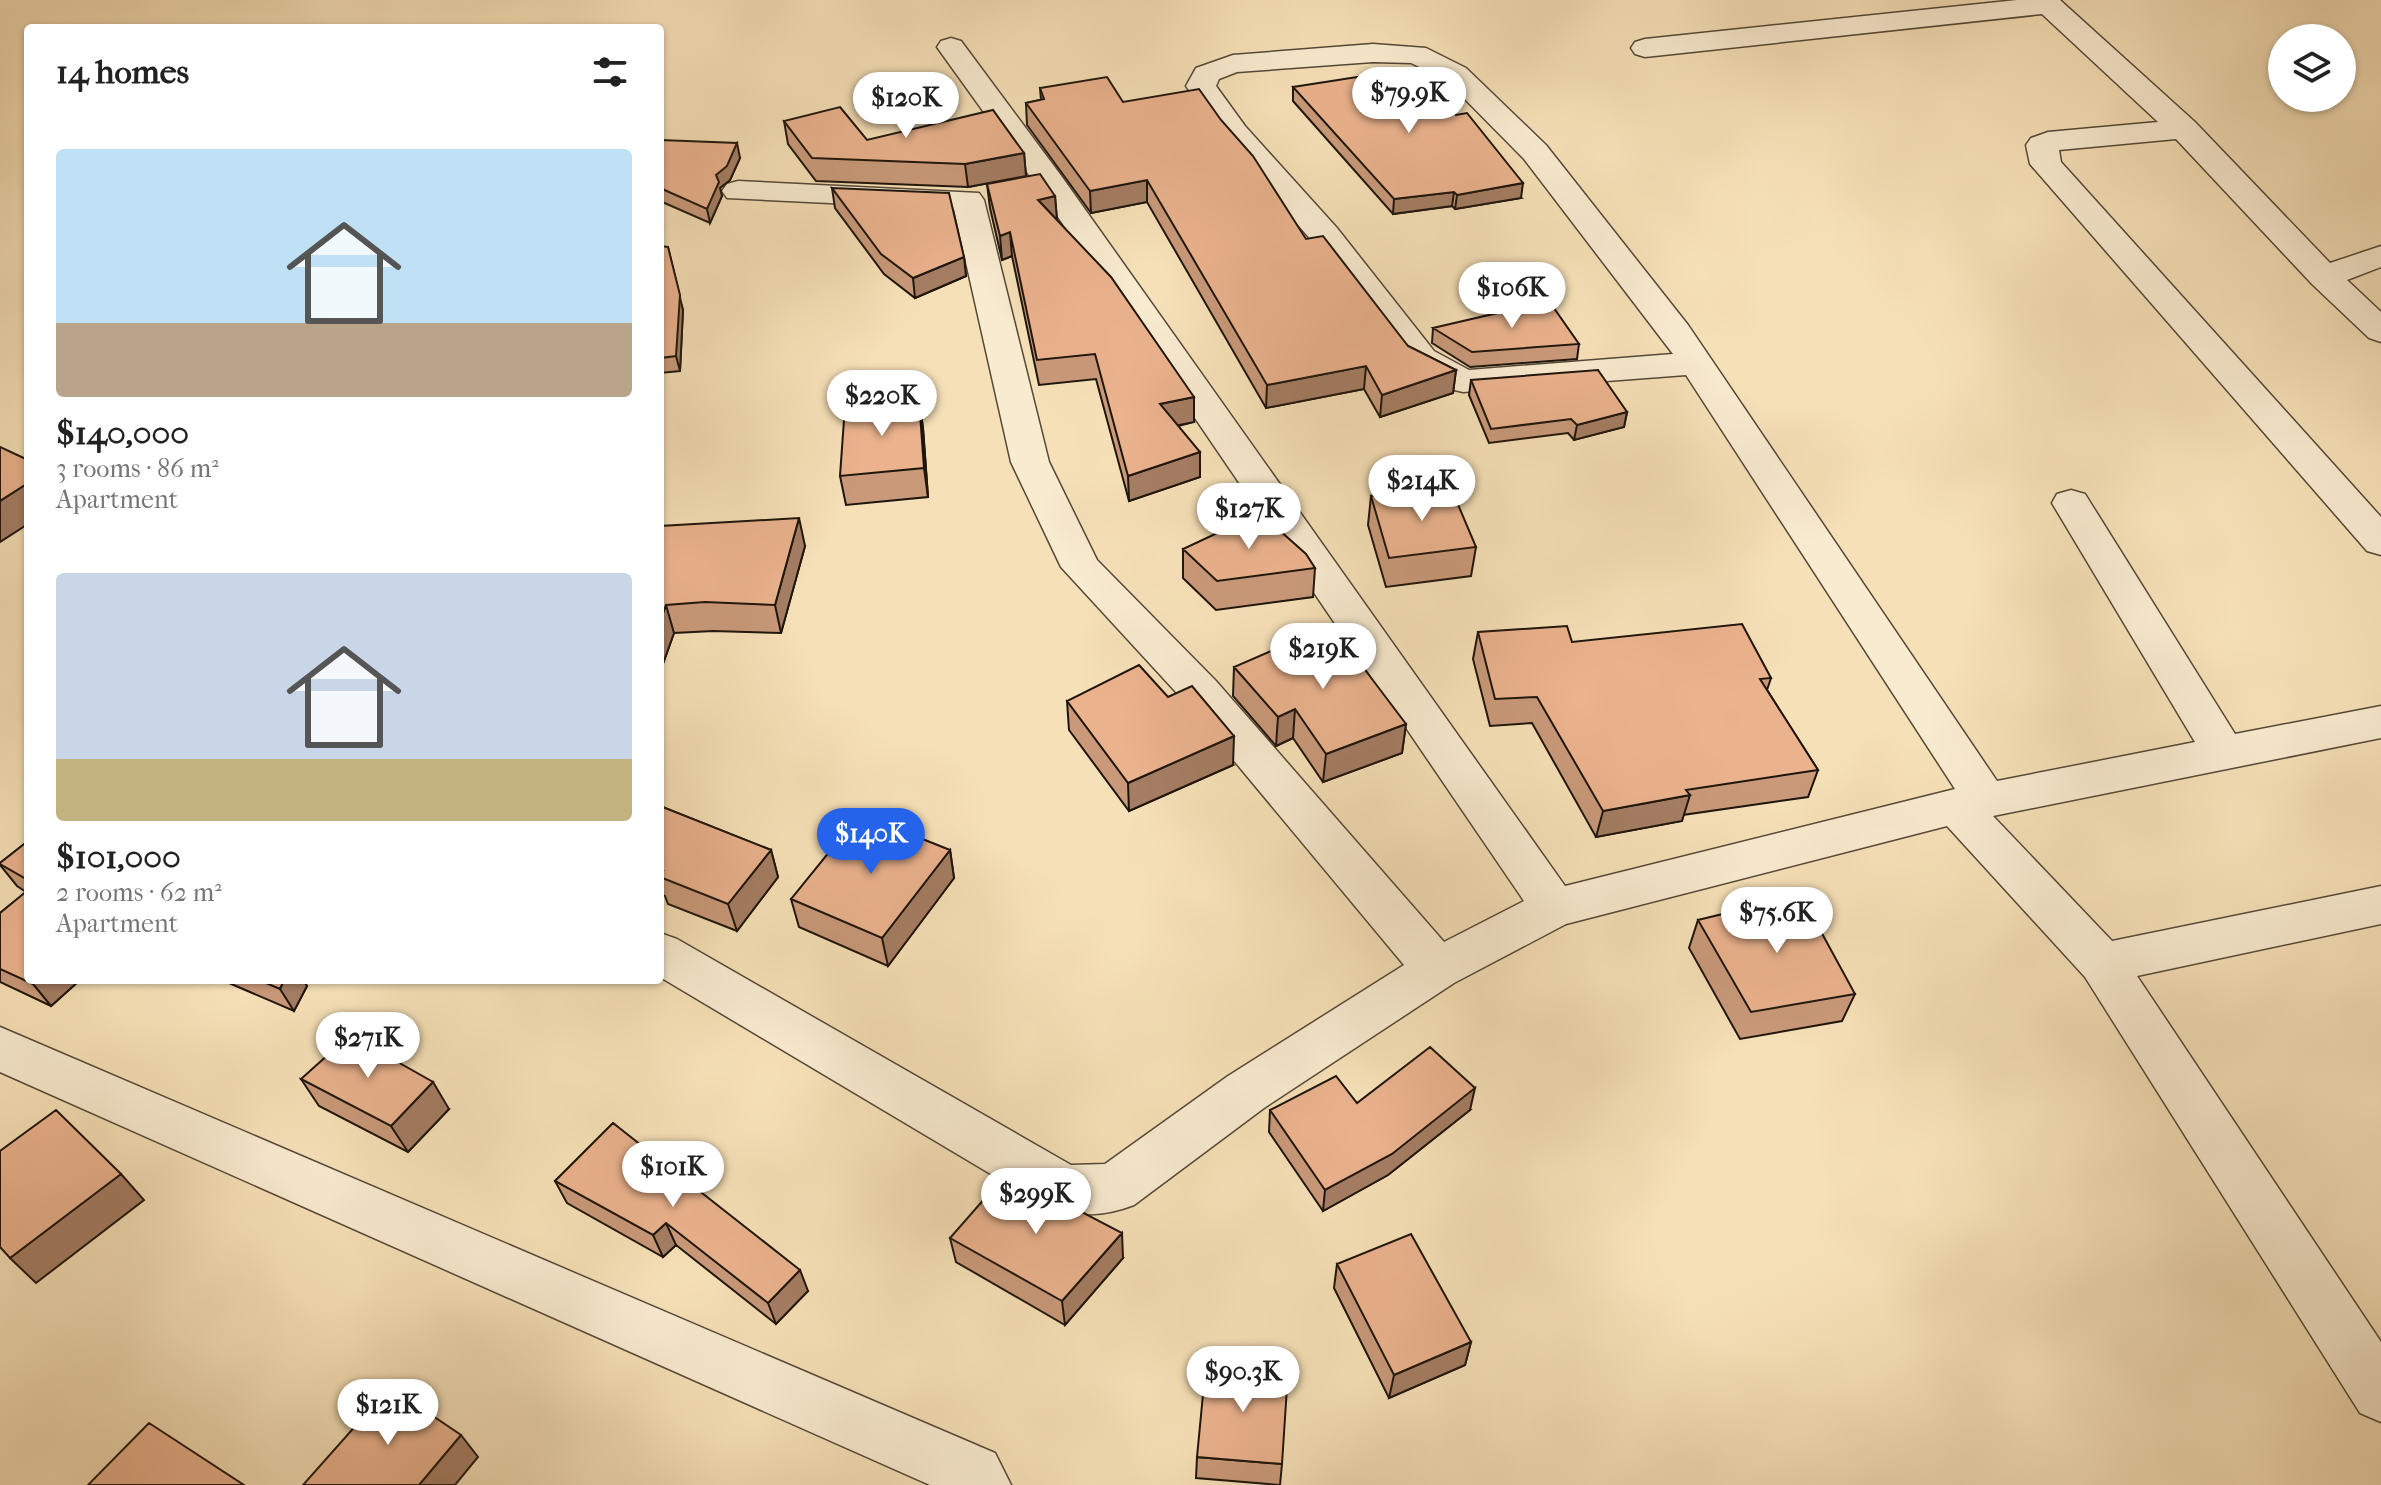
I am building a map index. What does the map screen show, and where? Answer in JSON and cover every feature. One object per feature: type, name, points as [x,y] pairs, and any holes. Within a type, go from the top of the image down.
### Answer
[{"type":"street","points":[[1645,48],[2046,2],[2184,129],[2324,277],[2381,331]]},
{"type":"street","points":[[951,47],[1009,192],[1554,908]]},
{"type":"street","points":[[1697,363],[1463,381],[1421,359],[1325,235],[1234,133],[1201,86],[1206,74],[1244,63],[1373,53],[1416,54],[1456,74],[1535,152],[1676,332],[1697,363],[1970,802],[2102,963],[2381,1393]]},
{"type":"street","points":[[2184,129],[2059,139],[2042,145],[2046,164],[2381,542]]},
{"type":"street","points":[[738,191],[1009,192]]},
{"type":"street","points":[[1009,192],[1030,462],[1081,567],[1201,692],[1437,969]]},
{"type":"street","points":[[2324,277],[2381,256]]},
{"type":"street","points":[[2071,503],[2223,752]]},
{"type":"street","points":[[664,955],[1065,1190],[1115,1188],[1246,1092],[1437,969],[1554,908],[1970,802],[2381,722]]},
{"type":"street","points":[[2102,963],[2381,905]]},
{"type":"street","points":[[0,1049],[974,1474],[981,1485]]},
{"type":"building","points":[[1415,68],[1456,115],[1467,113],[1523,183],[1457,195],[1454,192],[1394,199],[1293,87]]},
{"type":"building","points":[[1107,77],[1123,102],[1199,89],[1253,156],[1306,239],[1323,236],[1408,346],[1456,370],[1382,395],[1366,366],[1267,385],[1147,180],[1090,191],[1026,103],[1044,99],[1040,88]]},
{"type":"building","points":[[840,107],[867,140],[993,110],[1024,153],[965,164],[812,158],[784,121]]},
{"type":"building","points":[[664,140],[737,143],[727,166],[716,175],[719,182],[707,209],[664,190]]},
{"type":"building","points":[[1040,174],[1055,196],[1038,200],[1111,277],[1194,397],[1160,404],[1200,452],[1128,476],[1095,354],[1037,360],[1010,232],[1000,236],[987,184]]},
{"type":"building","points":[[832,188],[949,193],[964,257],[913,278],[881,254]]},
{"type":"building","points":[[664,246],[668,247],[680,295],[676,356],[664,358]]},
{"type":"building","points":[[1549,301],[1579,344],[1472,352],[1433,328]]},
{"type":"building","points":[[1598,370],[1627,412],[1577,425],[1571,419],[1491,429],[1471,380]]},
{"type":"building","points":[[919,400],[924,468],[840,476],[845,406]]},
{"type":"building","points":[[0,447],[24,458],[24,486],[0,501]]},
{"type":"building","points":[[1451,488],[1476,547],[1389,558],[1371,496]]},
{"type":"building","points":[[1260,513],[1306,554],[1315,568],[1217,581],[1183,549]]},
{"type":"building","points":[[799,518],[775,605],[705,602],[666,605],[664,610],[664,526]]},
{"type":"building","points":[[1742,624],[1771,678],[1760,679],[1818,770],[1686,790],[1690,795],[1603,811],[1537,697],[1495,699],[1478,632],[1567,626],[1572,642]]},
{"type":"building","points":[[1341,638],[1406,724],[1326,754],[1295,709],[1278,717],[1234,667],[1292,642]]},
{"type":"building","points":[[1139,665],[1168,697],[1192,686],[1234,736],[1128,783],[1067,701]]},
{"type":"building","points":[[664,808],[771,850],[728,904],[664,879]]},
{"type":"building","points":[[860,814],[950,850],[882,938],[791,899]]},
{"type":"building","points":[[24,844],[24,878],[0,863]]},
{"type":"building","points":[[24,893],[24,980],[0,969],[0,913]]},
{"type":"building","points":[[1801,895],[1855,994],[1751,1012],[1698,920]]},
{"type":"building","points":[[350,1035],[433,1082],[391,1126],[301,1079]]},
{"type":"building","points":[[1430,1047],[1475,1088],[1392,1154],[1325,1190],[1270,1110],[1336,1076],[1357,1103]]},
{"type":"building","points":[[56,1110],[121,1174],[10,1258],[0,1247],[0,1151]]},
{"type":"building","points":[[613,1123],[800,1270],[768,1303],[666,1223],[653,1235],[555,1181]]},
{"type":"building","points":[[1007,1173],[1122,1233],[1062,1301],[950,1238]]},
{"type":"building","points":[[1411,1234],[1471,1342],[1394,1375],[1337,1264]]},
{"type":"building","points":[[1206,1363],[1288,1372],[1282,1464],[1197,1457]]},
{"type":"building","points":[[390,1387],[461,1435],[419,1485],[303,1485]]},
{"type":"building","points":[[149,1423],[244,1485],[88,1485]]}]
